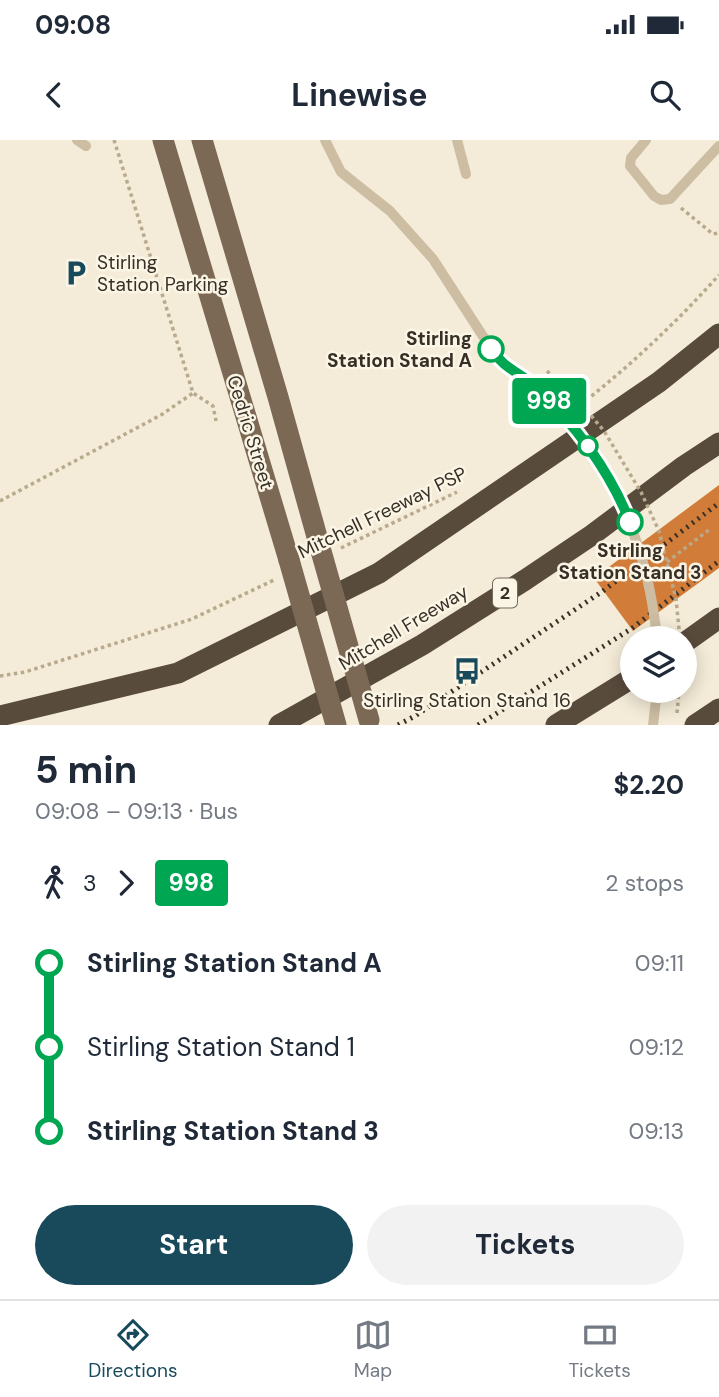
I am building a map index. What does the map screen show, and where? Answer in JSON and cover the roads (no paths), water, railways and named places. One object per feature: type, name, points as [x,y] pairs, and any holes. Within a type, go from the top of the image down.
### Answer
[{"type":"highway","points":[[0,716],[178,673],[379,573],[659,382],[719,334]]},
{"type":"highway","name":"Mitchell Freeway","points":[[279,725],[422,645],[513,587],[592,535],[719,443]]},
{"type":"highway","points":[[697,634],[719,618]]},
{"type":"highway","points":[[556,725],[620,685]]},
{"type":"highway","points":[[686,719],[719,709]]},
{"type":"main road","name":"Cedric Street","points":[[202,140],[325,548],[371,725]]},
{"type":"main road","name":"Cedric Street","points":[[168,145],[285,568],[336,725]]},
{"type":"lane","points":[[77,140],[86,146],[85,140]]},
{"type":"lane","points":[[325,140],[341,172],[390,211],[433,259],[499,361],[534,385],[588,446],[622,504],[639,546],[655,626]]},
{"type":"lane","points":[[457,140],[466,174]]},
{"type":"lane","points":[[646,140],[631,158],[630,166],[654,196],[661,200],[670,199],[719,146]]},
{"type":"lane","points":[[653,725],[656,703]]},
{"type":"railway","points":[[398,725],[603,591],[719,503]]},
{"type":"railway","points":[[478,725],[631,629],[719,561]]},
{"type":"place","name":"Stirling Station Parking","points":[[76,273]]},
{"type":"place","name":"Stirling Station Stand A","points":[[491,349]]},
{"type":"place","name":"Stirling Station Stand 3","points":[[630,522]]},
{"type":"place","name":"Stirling Station Stand 16","points":[[467,671]]}]
